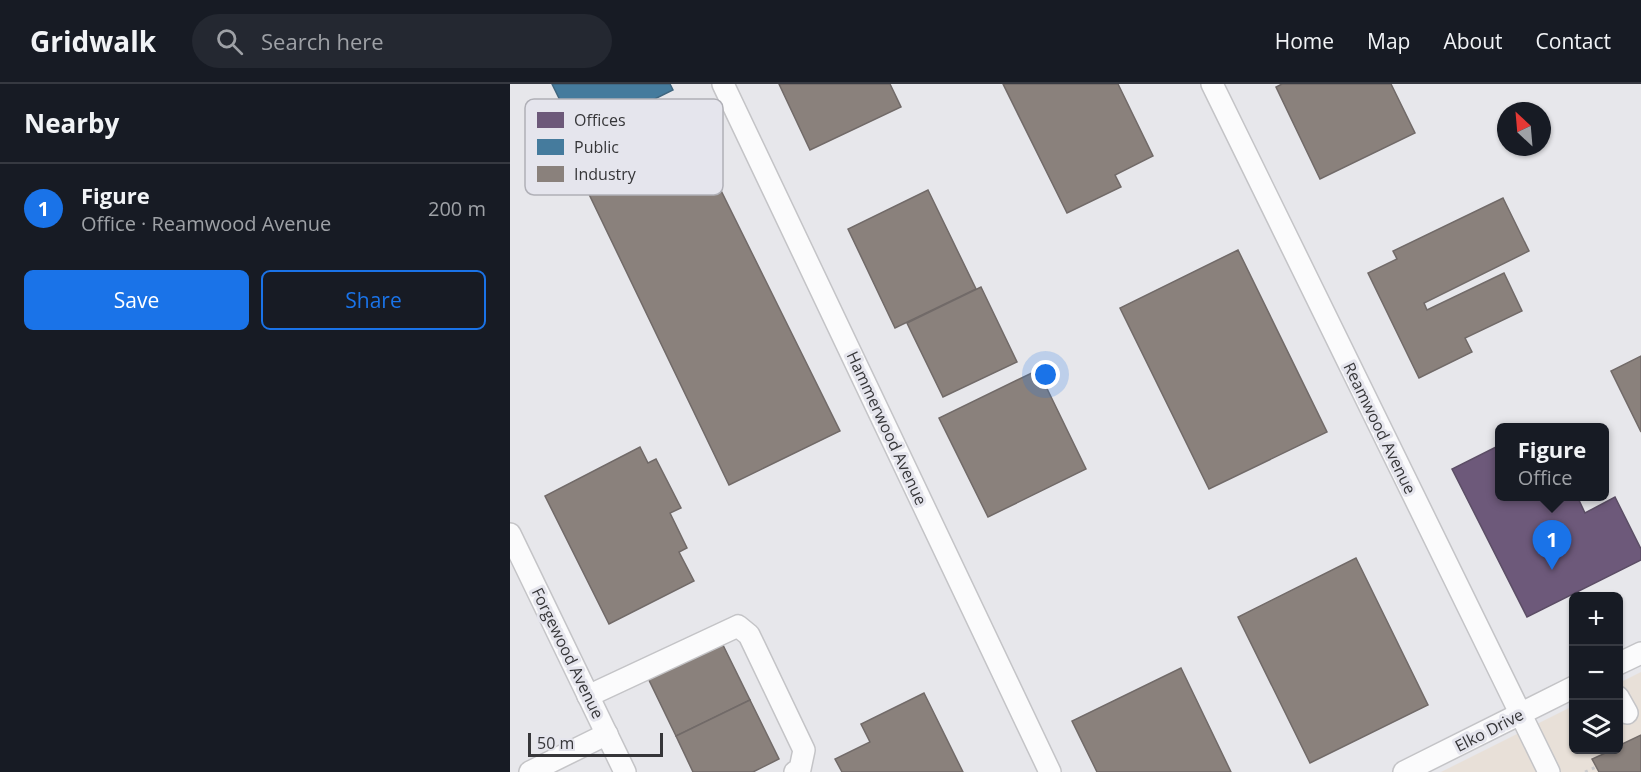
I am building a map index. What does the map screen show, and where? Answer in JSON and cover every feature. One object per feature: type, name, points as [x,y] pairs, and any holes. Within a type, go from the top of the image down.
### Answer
[{"type":"street","name":"Hammerwood Avenue","points":[[723,84],[1050,772]]},
{"type":"street","name":"Reamwood Avenue","points":[[1212,84],[1549,772]]},
{"type":"street","name":"Forgewood Avenue","points":[[510,534],[625,772]]},
{"type":"street","points":[[588,696],[738,626],[749,635],[804,750],[800,769],[795,772]]},
{"type":"street","points":[[1623,662],[1641,653]]},
{"type":"street","name":"Elko Drive","points":[[1404,772],[1569,690]]},
{"type":"street","points":[[530,772],[607,734]]},
{"type":"path","points":[[1585,772],[1596,767]]},
{"type":"shaded area","points":[[1641,672],[1641,772],[1441,772],[1569,708],[1569,754],[1623,754],[1623,681]]},
{"type":"building: Offices","points":[[1495,448],[1495,501],[1579,501],[1585,513],[1615,497],[1641,549],[1641,560],[1577,592],[1569,592],[1569,596],[1527,617],[1452,469]]},
{"type":"building: Public","points":[[552,84],[670,84],[673,90],[655,99],[559,99]]},
{"type":"building: Industry","points":[[779,84],[890,84],[901,107],[810,150]]},
{"type":"building: Industry","points":[[1003,84],[1118,84],[1153,156],[1115,175],[1121,187],[1067,213]]},
{"type":"building: Industry","points":[[1282,84],[1391,84],[1415,133],[1320,179],[1276,87]]},
{"type":"building: Industry","points":[[928,190],[976,289],[895,328],[848,229]]},
{"type":"building: Industry","points":[[589,195],[723,195],[840,431],[729,485]]},
{"type":"building: Industry","points":[[1503,198],[1529,251],[1424,303],[1427,310],[1504,273],[1522,311],[1465,338],[1472,352],[1419,378],[1368,273],[1397,259],[1393,251]]},
{"type":"building: Industry","points":[[1238,250],[1327,432],[1209,489],[1120,308]]},
{"type":"building: Industry","points":[[981,287],[1017,362],[943,397],[907,323]]},
{"type":"building: Industry","points":[[1641,356],[1641,432],[1611,371]]},
{"type":"building: Industry","points":[[1038,370],[1086,469],[988,517],[939,418]]},
{"type":"building: Industry","points":[[640,447],[648,463],[656,459],[681,508],[670,513],[687,548],[679,552],[694,581],[609,624],[545,496]]},
{"type":"building: Industry","points":[[1356,558],[1428,705],[1310,763],[1238,617]]},
{"type":"building: Industry","points":[[721,641],[750,700],[676,736],[647,676]]},
{"type":"building: Industry","points":[[1181,668],[1231,772],[1097,772],[1072,721]]},
{"type":"building: Industry","points":[[924,693],[963,772],[842,772],[835,759],[870,742],[861,724]]},
{"type":"building: Industry","points":[[750,700],[779,759],[753,772],[693,772],[676,736]]},
{"type":"building: Industry","points":[[1641,735],[1641,772],[1599,772],[1592,759],[1603,754],[1623,754],[1623,744]]},
{"type":"place","name":"Figure","points":[[1552,570]]}]
